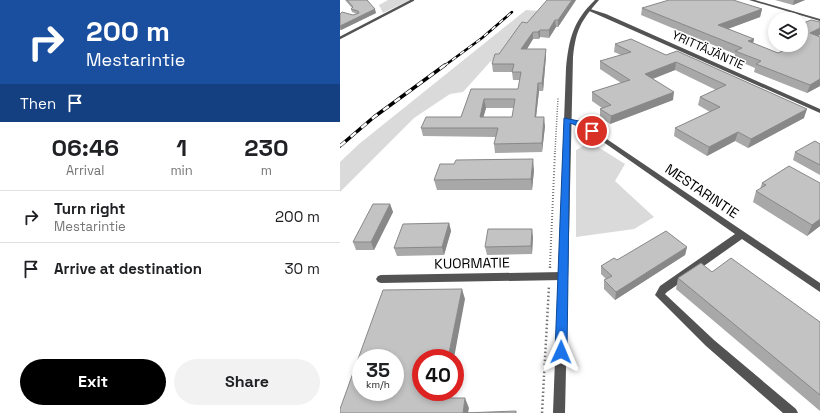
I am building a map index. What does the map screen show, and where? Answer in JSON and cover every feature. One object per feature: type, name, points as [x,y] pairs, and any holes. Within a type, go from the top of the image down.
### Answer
[{"type":"street","points":[[559,413],[566,120],[569,68],[572,37],[579,21],[597,0]]},
{"type":"street","points":[[751,0],[820,20]]},
{"type":"street","name":"YRITTÄJÄNTIE","points":[[588,9],[820,111]]},
{"type":"street","name":"MESTARINTIE","points":[[566,120],[581,124],[820,288]]},
{"type":"street","points":[[742,234],[663,289],[660,295],[710,343],[792,413]]},
{"type":"street","name":"KUORMATIE","points":[[381,279],[563,276]]},
{"type":"lane","points":[[340,38],[413,0]]},
{"type":"shaded area","points":[[388,0],[410,0],[383,13],[379,5]]},
{"type":"shaded area","points":[[526,10],[539,11],[502,56],[490,62],[463,92],[450,94],[414,118],[340,192],[340,162],[359,144]]},
{"type":"shaded area","points":[[587,144],[595,145],[625,164],[615,181],[654,217],[634,229],[576,237],[576,150]]},
{"type":"building","points":[[347,0],[367,0],[375,9],[340,26],[340,14],[342,12],[353,15],[359,13],[358,11],[351,9],[353,7]]},
{"type":"building","points":[[547,0],[572,0],[558,20],[555,20],[549,30],[533,32],[521,49],[546,49],[542,83],[538,83],[535,117],[544,117],[542,143],[494,144],[498,128],[421,128],[426,117],[461,117],[471,89],[518,89],[521,72],[512,72],[514,64],[492,64],[495,54],[499,54],[522,22],[527,23]],"holes":[[[484,99],[515,99],[512,117],[480,117]]]},
{"type":"building","points":[[669,0],[733,0],[762,9],[718,25],[754,39],[748,41],[768,49],[768,52],[778,53],[808,52],[808,21],[811,20],[820,22],[820,28],[810,33],[820,37],[820,79],[810,85],[756,64],[761,61],[735,51],[742,48],[642,8]]},
{"type":"building","points":[[631,39],[666,55],[677,51],[807,109],[751,139],[738,132],[709,147],[675,128],[720,107],[700,97],[726,85],[676,62],[645,74],[674,92],[611,116],[600,109],[611,105],[592,92],[630,80],[600,61],[631,52],[615,44]]},
{"type":"building","points":[[815,141],[820,144],[820,165],[795,152]]},
{"type":"building","points":[[533,159],[531,179],[434,180],[440,164],[454,164],[456,160]]},
{"type":"building","points":[[789,166],[820,183],[820,219],[812,225],[756,191],[766,185],[762,183]]},
{"type":"building","points":[[373,204],[390,204],[371,242],[353,242]]},
{"type":"building","points":[[449,223],[442,247],[394,248],[403,224]]},
{"type":"building","points":[[488,229],[532,229],[531,246],[485,247]]},
{"type":"building","points":[[666,231],[687,247],[616,292],[604,280],[612,276],[601,266],[614,258],[617,260]]},
{"type":"building","points":[[731,258],[820,322],[820,395],[678,278],[701,263],[712,272]]},
{"type":"building","points":[[462,289],[450,349],[412,349],[412,401],[464,401],[465,398],[463,413],[340,413],[340,409],[352,376],[352,401],[404,401],[404,349],[362,349],[383,290]]},
{"type":"building","points":[[516,411],[516,413],[463,413]]},
{"type":"railway","points":[[444,66],[482,38],[512,12]]},
{"type":"railway","points":[[340,146],[374,117],[445,65]]},
{"type":"route","points":[[561,352],[566,120],[581,124],[592,131]]}]
